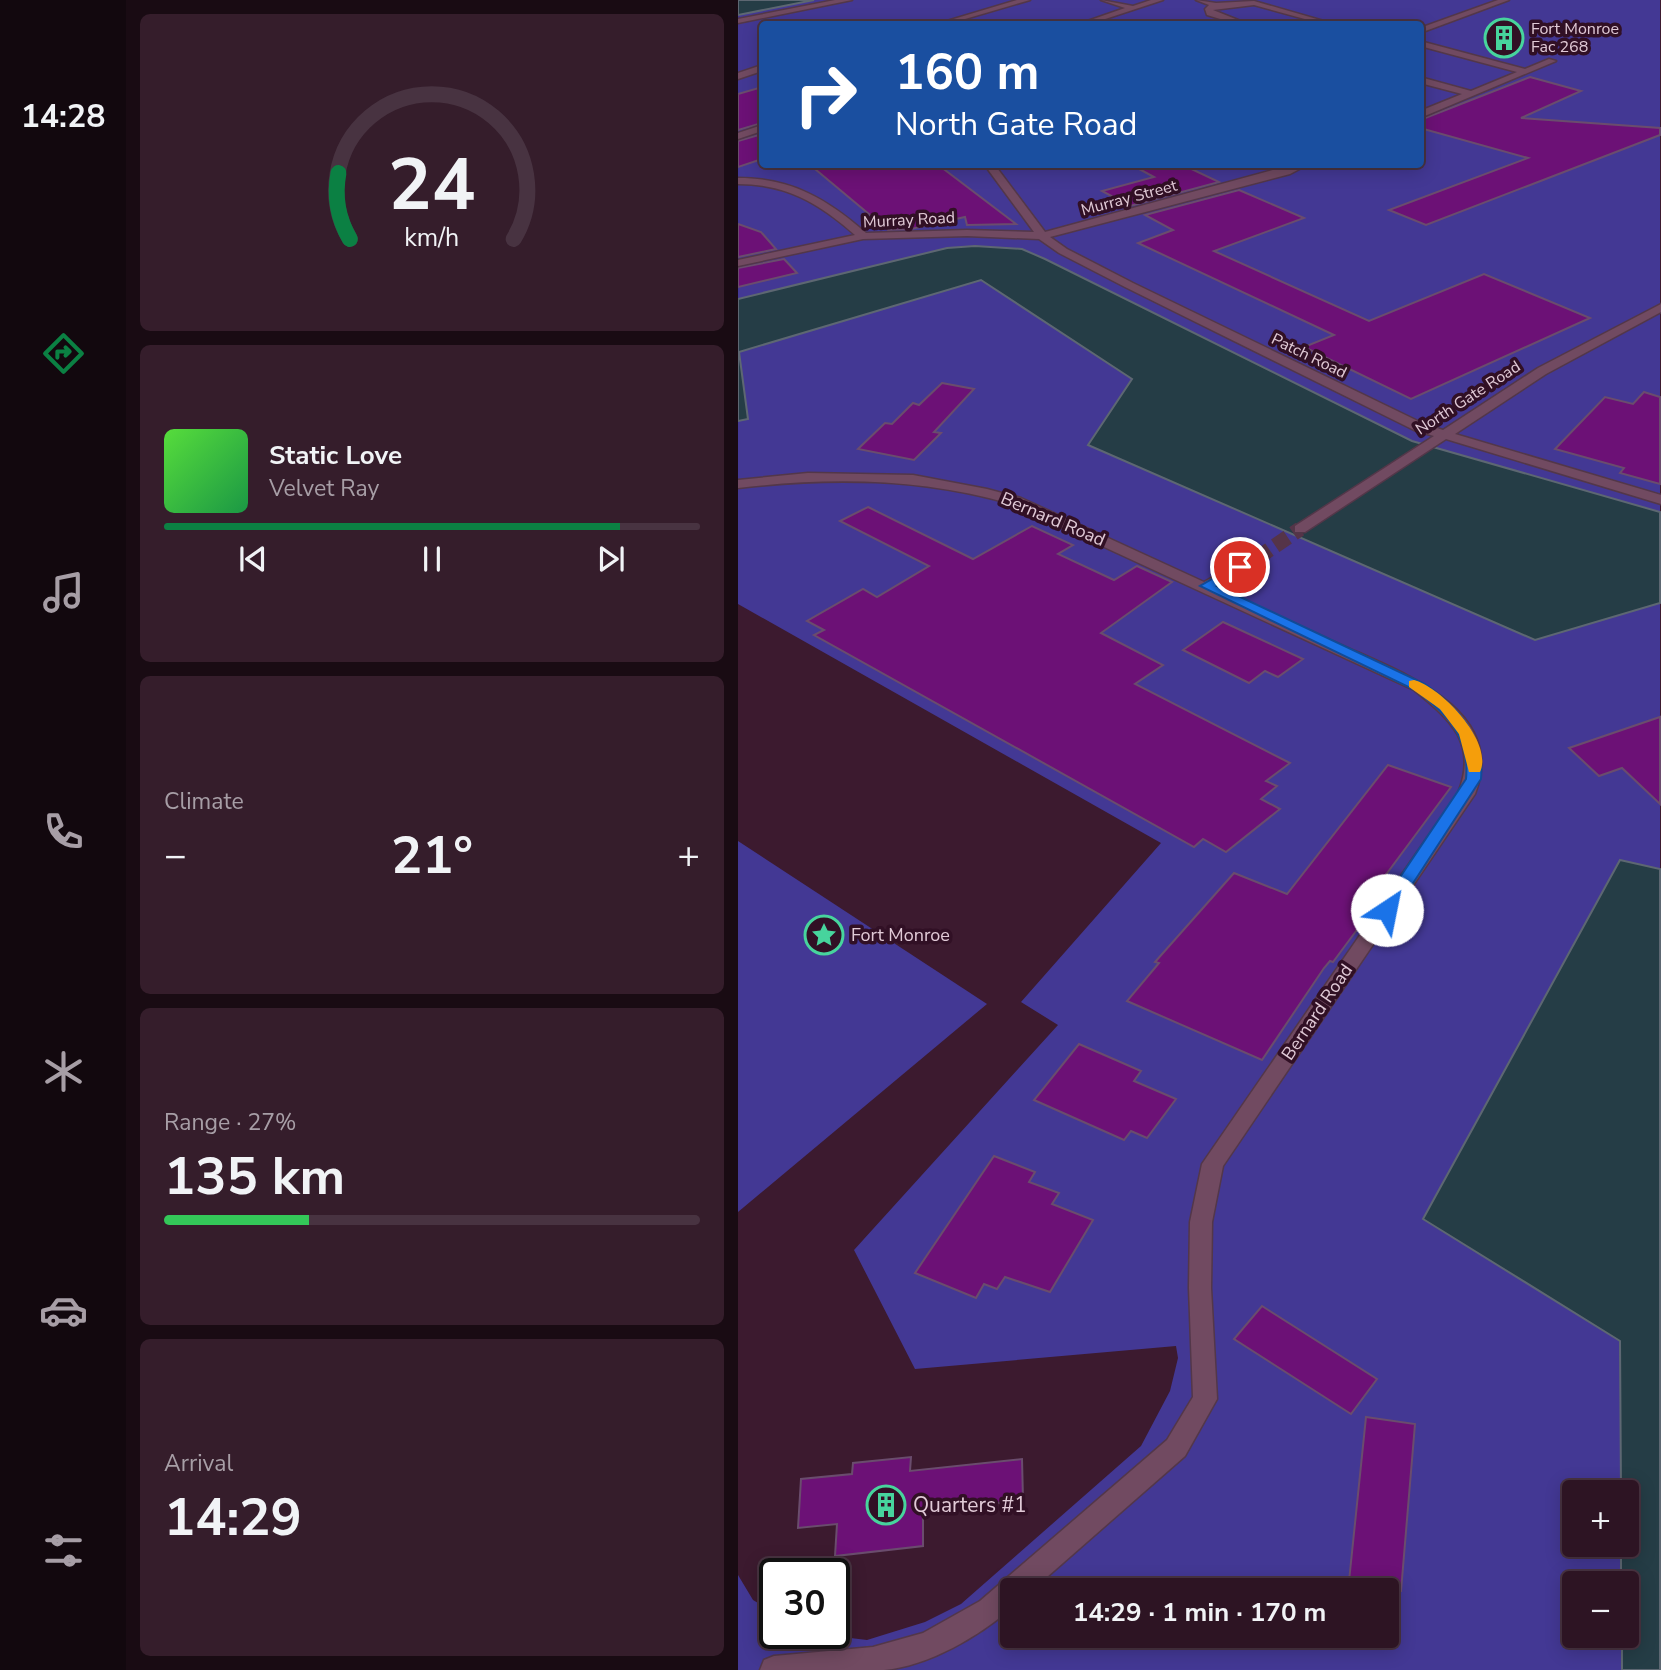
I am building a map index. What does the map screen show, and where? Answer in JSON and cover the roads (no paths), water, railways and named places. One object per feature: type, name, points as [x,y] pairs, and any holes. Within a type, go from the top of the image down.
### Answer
[{"type":"street","points":[[738,21],[848,0]]},
{"type":"street","points":[[952,21],[1026,0]]},
{"type":"street","points":[[1105,0],[1133,8]]},
{"type":"street","points":[[1092,21],[1159,0]]},
{"type":"street","points":[[1199,0],[1216,5],[1254,4],[1319,21]]},
{"type":"street","points":[[1424,30],[1505,0]]},
{"type":"street","points":[[1216,5],[1209,9],[1210,13],[1235,21]]},
{"type":"street","points":[[1424,45],[1526,72]]},
{"type":"street","points":[[1424,113],[1552,61]]},
{"type":"street","points":[[738,76],[759,69]]},
{"type":"street","points":[[1424,81],[1471,94]]},
{"type":"street","points":[[738,136],[759,129]]},
{"type":"street","name":"Patch Road","points":[[992,168],[1042,236],[1063,251],[1419,427],[1437,439],[1660,500]]},
{"type":"street","name":"Murray Street","points":[[1042,236],[1286,173],[1295,168]]},
{"type":"street","points":[[738,181],[778,184],[808,194],[827,204],[863,236]]},
{"type":"street","name":"Murray Road","points":[[738,263],[863,236],[967,233],[1042,236]]},
{"type":"street","name":"North Gate Road","points":[[1300,529],[1542,371],[1660,307]]},
{"type":"street","name":"Bernard Road","points":[[738,484],[835,476],[879,477],[969,486],[1016,501],[1207,586],[1420,687],[1445,705],[1466,733],[1475,759],[1474,779],[1213,1164],[1201,1222],[1200,1288],[1205,1399],[1176,1448],[989,1610],[928,1645],[873,1665],[774,1670]]},
{"type":"street","points":[[1207,586],[1257,558]]},
{"type":"water","points":[[738,0],[814,0],[738,15]]},
{"type":"water","points":[[975,246],[1022,249],[1045,259],[1412,441],[1660,512],[1660,603],[1535,640],[1088,445],[1132,379],[981,280],[739,352],[748,419],[738,421],[738,299],[947,248]]},
{"type":"water","points":[[1620,860],[1660,869],[1660,1670],[1622,1670],[1622,1648],[1639,1648],[1639,1571],[1621,1571],[1621,1557],[1639,1557],[1639,1480],[1621,1480],[1620,1341],[1423,1219]]},
{"type":"tunnel","points":[[1257,558],[1300,529]]},
{"type":"place","name":"Fort Monroe Fac 268","points":[[1504,38]]},
{"type":"place","name":"Fort Monroe","points":[[824,935]]},
{"type":"place","name":"Quarters #1","points":[[886,1505]]}]
